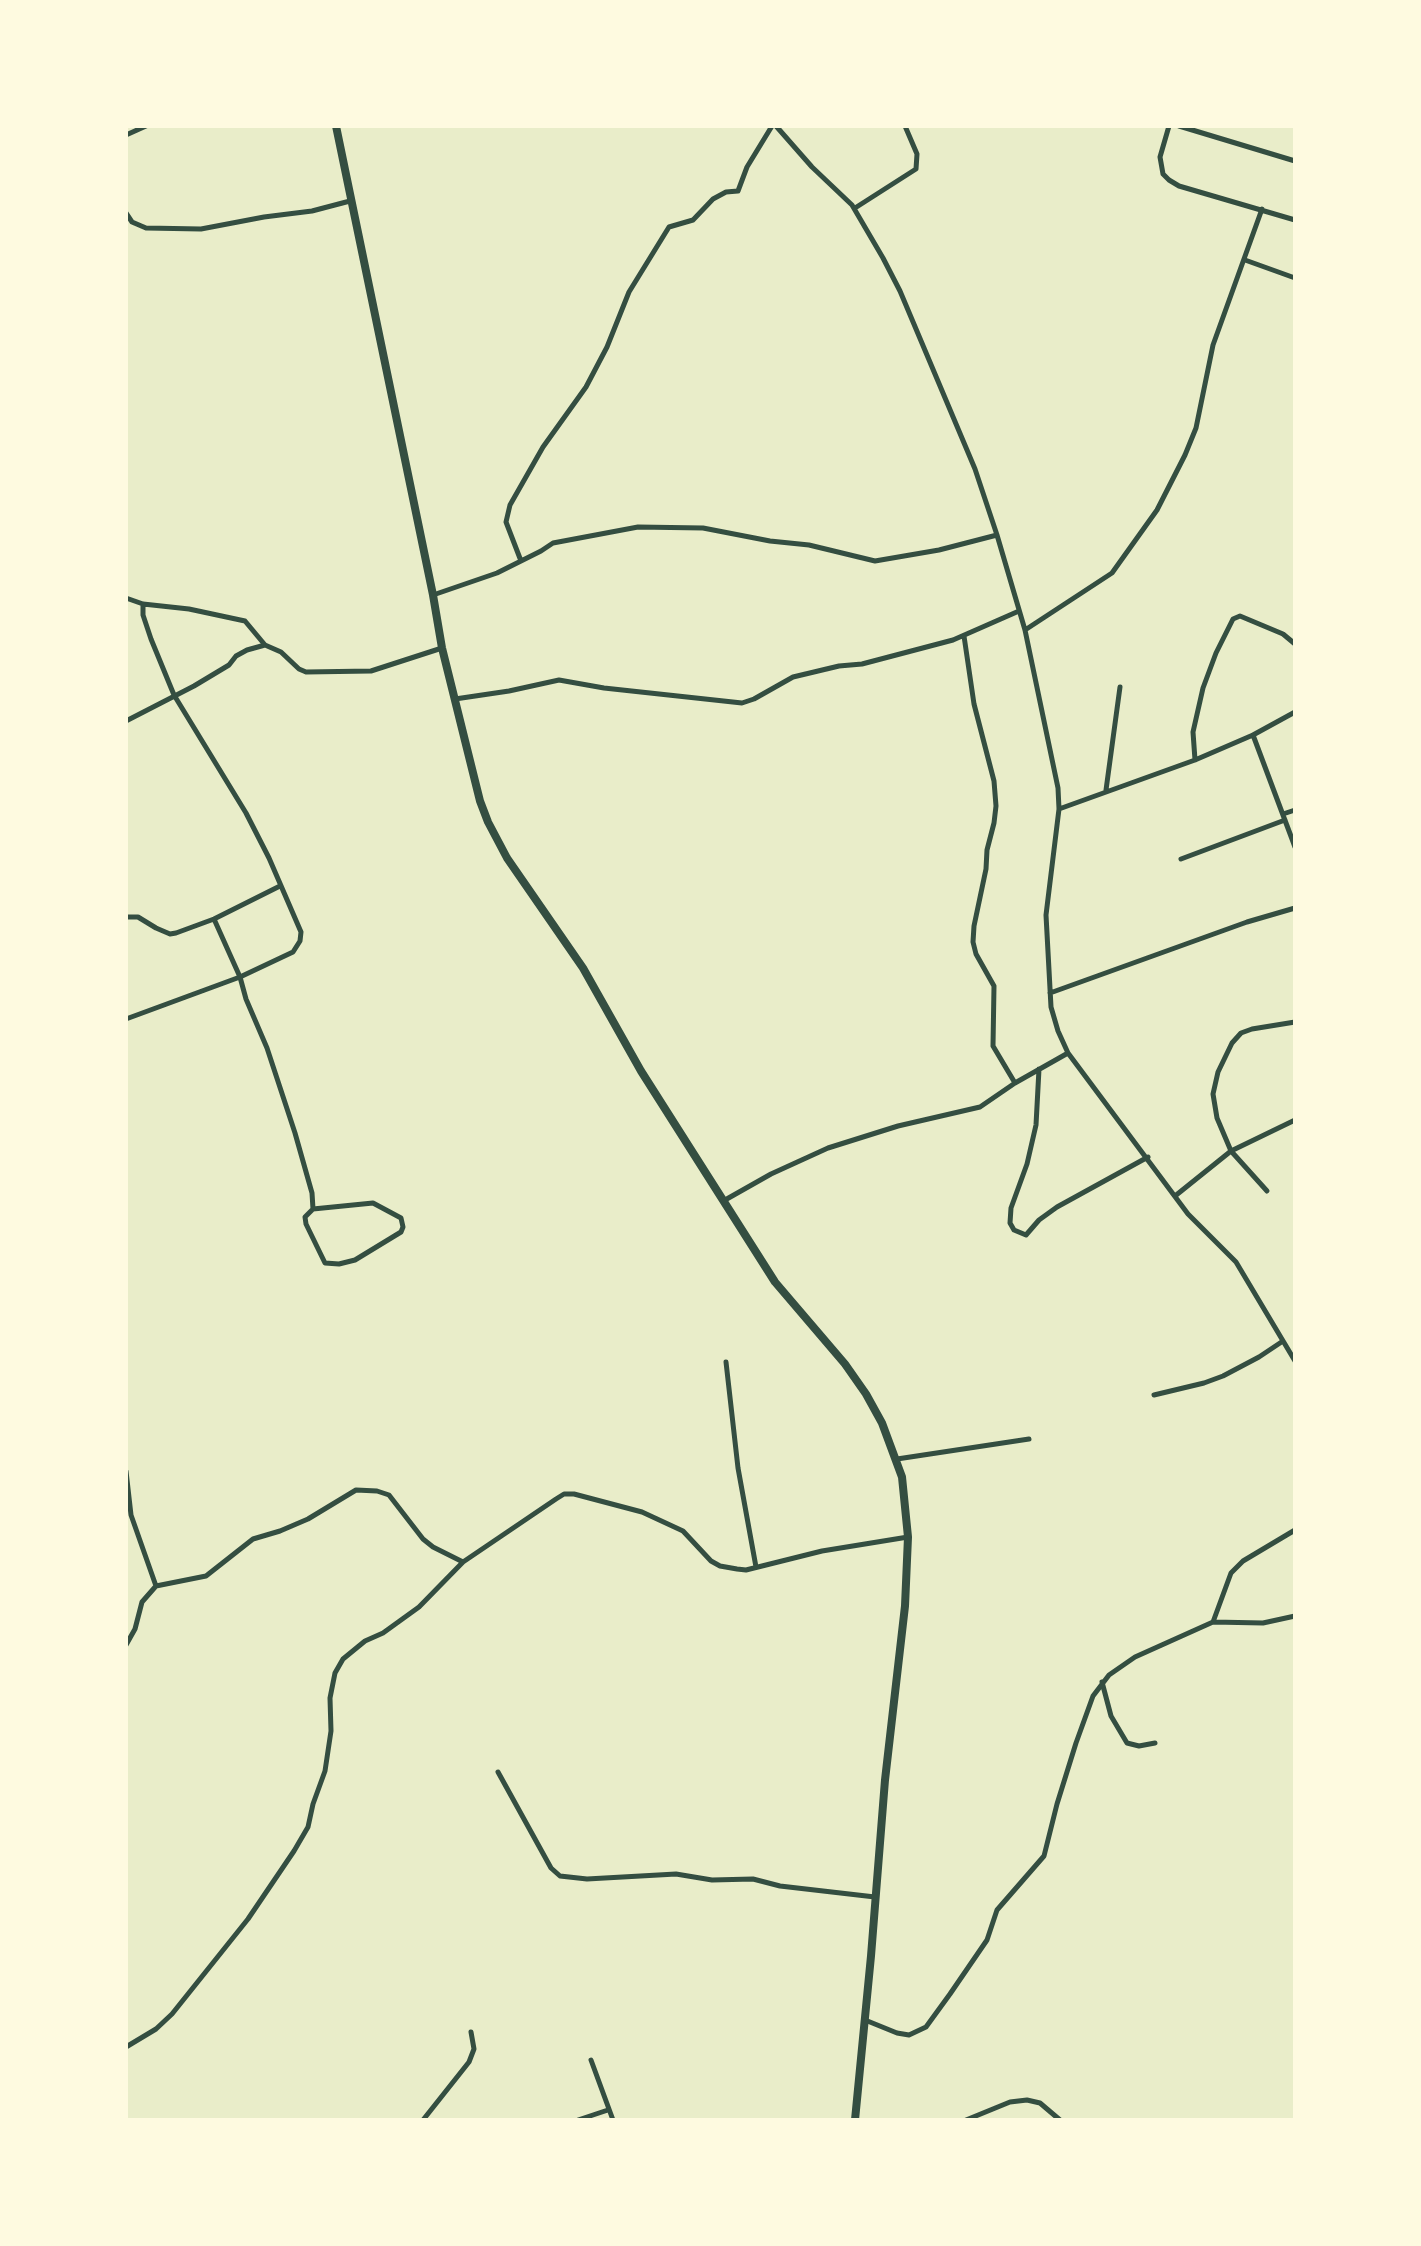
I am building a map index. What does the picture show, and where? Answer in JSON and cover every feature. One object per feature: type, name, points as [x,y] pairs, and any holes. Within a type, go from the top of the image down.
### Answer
[{"type":"main road","points":[[336,126],[442,649],[480,801],[501,848],[583,968],[640,1071],[785,1296],[858,1381],[882,1423],[897,1459],[905,1497],[908,1537],[905,1606],[889,1742],[855,2120]]},
{"type":"street","points":[[126,135],[146,126]]},
{"type":"street","points":[[521,561],[506,522],[510,505],[543,447],[586,387],[607,346],[629,292],[669,227],[691,221],[713,198],[726,192],[738,191],[747,167],[774,126],[811,167],[855,208],[900,291],[975,469],[997,535],[1025,630],[1058,788],[1059,809],[1046,915],[1054,1021],[1068,1053],[1175,1196],[1208,1236],[1236,1262],[1295,1361]]},
{"type":"street","points":[[855,208],[916,169],[917,155],[905,126]]},
{"type":"street","points":[[1169,126],[1160,157],[1163,174],[1169,180],[1179,186],[1295,220]]},
{"type":"street","points":[[1179,126],[1295,161]]},
{"type":"street","points":[[126,213],[132,222],[146,228],[201,229],[312,211],[350,201]]},
{"type":"street","points":[[1025,630],[1112,573],[1157,510],[1196,428],[1213,345],[1262,209]]},
{"type":"street","points":[[1245,260],[1295,278]]},
{"type":"street","points":[[433,595],[474,582],[541,551],[552,543],[638,527],[703,528],[770,541],[809,545],[866,561],[939,550],[997,535]]},
{"type":"street","points":[[126,598],[143,604],[189,609],[245,621],[265,645],[281,652],[306,672],[372,671],[442,649]]},
{"type":"street","points":[[126,1019],[240,977],[284,956],[298,946],[301,932],[246,813],[174,695],[143,615],[143,604]]},
{"type":"street","points":[[455,699],[559,680],[604,688],[742,703],[793,677],[839,666],[862,664],[964,636],[1019,611]]},
{"type":"street","points":[[1195,760],[1193,732],[1203,688],[1216,653],[1233,620],[1240,616],[1283,634],[1295,644]]},
{"type":"street","points":[[964,636],[974,704],[993,781],[996,806],[973,942],[976,954],[994,986],[993,1046],[1015,1083]]},
{"type":"street","points":[[126,721],[229,665],[236,656],[265,645]]},
{"type":"street","points":[[1106,790],[1120,687]]},
{"type":"street","points":[[1059,809],[1195,760],[1253,735],[1295,712]]},
{"type":"street","points":[[1253,735],[1295,847]]},
{"type":"street","points":[[1181,859],[1295,810]]},
{"type":"street","points":[[126,917],[138,916],[170,934],[214,919],[280,886]]},
{"type":"street","points":[[1050,993],[1247,922],[1295,908]]},
{"type":"street","points":[[214,919],[267,1048],[312,1193],[313,1209],[304,1220],[328,1265],[339,1265],[365,1256],[402,1230],[401,1218],[377,1203],[313,1209]]},
{"type":"street","points":[[1267,1191],[1231,1151],[1217,1118],[1214,1084],[1228,1048],[1241,1033],[1295,1022]]},
{"type":"street","points":[[725,1200],[771,1174],[828,1148],[898,1126],[980,1107],[1015,1083],[1068,1053]]},
{"type":"street","points":[[1039,1069],[1036,1125],[1027,1164],[1011,1208],[1010,1223],[1014,1230],[1026,1235],[1040,1220],[1057,1208],[1148,1157]]},
{"type":"street","points":[[1175,1196],[1231,1151],[1295,1120]]},
{"type":"street","points":[[1154,1395],[1205,1384],[1250,1362],[1283,1341]]},
{"type":"street","points":[[726,1362],[738,1468],[756,1567]]},
{"type":"street","points":[[897,1459],[1028,1439]]},
{"type":"street","points":[[126,1471],[131,1515],[156,1586]]},
{"type":"street","points":[[126,1645],[135,1629],[142,1602],[156,1586],[206,1576],[253,1539],[308,1519],[356,1489],[388,1495],[423,1539],[463,1562]]},
{"type":"street","points":[[126,2047],[164,2021],[210,1969],[279,1875],[308,1827],[325,1771],[332,1723],[330,1699],[338,1665],[365,1641],[383,1633],[419,1607],[463,1562],[564,1494],[589,1497],[634,1510],[676,1527],[688,1535],[707,1558],[720,1566],[746,1570],[822,1551],[908,1537]]},
{"type":"street","points":[[1213,1622],[1226,1584],[1237,1566],[1295,1530]]},
{"type":"street","points":[[865,2020],[909,2035],[926,2027],[950,1994],[987,1940],[997,1910],[1046,1854],[1070,1762],[1090,1704],[1102,1682],[1114,1669],[1128,1660],[1213,1622],[1263,1623],[1295,1616]]},
{"type":"street","points":[[1102,1682],[1108,1710],[1127,1743],[1139,1746],[1154,1743]]},
{"type":"street","points":[[498,1772],[551,1868],[560,1875],[587,1879],[676,1874],[712,1880],[753,1879],[780,1886],[875,1897]]},
{"type":"street","points":[[423,2120],[469,2062],[474,2049],[471,2032]]},
{"type":"street","points":[[591,2060],[613,2120]]},
{"type":"street","points":[[966,2120],[1010,2102],[1027,2100],[1040,2103],[1060,2120]]},
{"type":"street","points":[[578,2120],[608,2110]]}]
